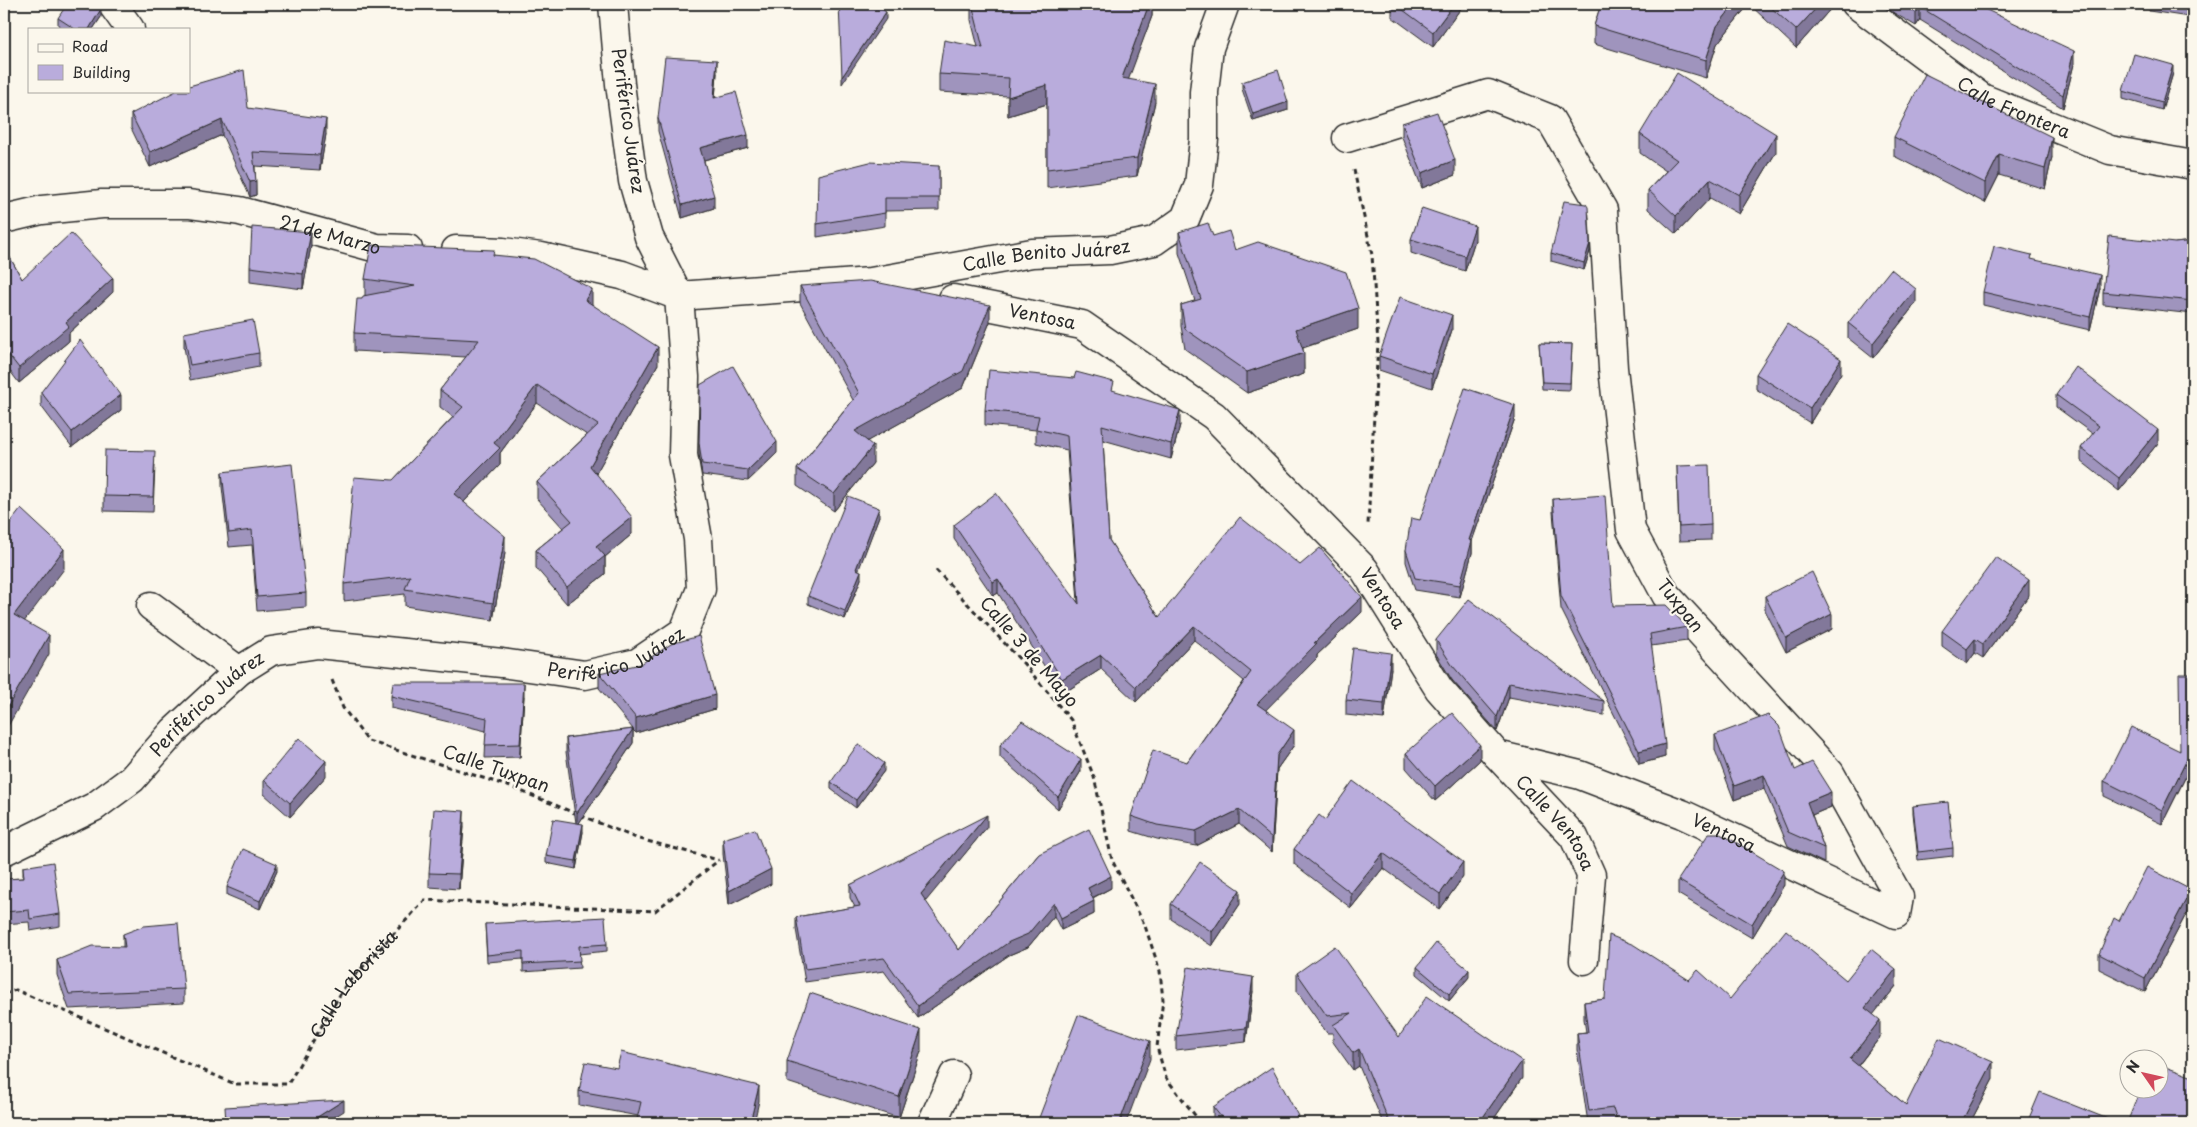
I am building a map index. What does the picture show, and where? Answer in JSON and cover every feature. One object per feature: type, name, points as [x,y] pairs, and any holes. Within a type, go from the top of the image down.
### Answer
[{"type":"street","points":[[112,4],[129,28]]},
{"type":"street","name":"Periférico Juárez","points":[[4,851],[94,807],[132,778],[174,731],[239,672],[271,651],[318,644],[502,663],[585,675],[637,662],[684,631],[701,589],[698,539],[683,455],[685,377],[679,296],[649,237],[633,181],[620,84],[613,4]]},
{"type":"street","name":"Calle Benito Juárez","points":[[679,296],[871,282],[1032,253],[1110,250],[1154,241],[1185,219],[1199,185],[1204,139],[1204,92],[1209,48],[1225,4]]},
{"type":"street","name":"Calle Frontera","points":[[1856,4],[1982,98],[2110,150],[2193,166]]},
{"type":"street","name":"Tuxpan","points":[[1347,138],[1488,94],[1550,119],[1603,210],[1613,368],[1631,530],[1666,595],[1830,773],[1899,897],[1896,914]]},
{"type":"street","name":"21 de Marzo","points":[[4,220],[42,210],[76,207],[189,204],[240,211],[377,248],[503,252],[541,257],[622,275],[679,296]]},
{"type":"street","name":"Ventosa","points":[[871,282],[1082,325],[1214,416],[1364,570],[1439,689],[1497,755],[1580,775],[1682,814],[1896,914]]},
{"type":"street","points":[[151,606],[239,672]]},
{"type":"street","name":"Calle Ventosa","points":[[1497,755],[1574,836],[1591,875],[1584,960]]},
{"type":"street","points":[[932,1123],[954,1075]]},
{"type":"path","points":[[1347,138],[1372,255],[1378,343],[1364,570]]},
{"type":"path","name":"Calle 3 de Mayo","points":[[936,570],[1024,664],[1071,720],[1094,777],[1112,860],[1145,926],[1160,970],[1163,1000],[1157,1047],[1166,1078],[1201,1123]]},
{"type":"path","name":"Calle Tuxpan","points":[[318,644],[342,708],[368,740],[510,787],[636,838],[719,860]]},
{"type":"path","name":"Calle Laborista","points":[[4,994],[16,990],[235,1084],[288,1084],[345,986],[425,900],[655,911],[719,860]]},
{"type":"building","points":[[67,4],[93,4],[101,9],[90,28],[73,28],[58,18]]},
{"type":"building","points":[[839,4],[875,4],[886,12],[842,77]]},
{"type":"building","points":[[972,4],[1149,4],[1122,78],[1155,84],[1137,158],[1047,169],[1047,85],[1008,97],[1009,78],[939,74],[944,40],[983,48]]},
{"type":"building","points":[[1395,4],[1454,4],[1433,32]]},
{"type":"building","points":[[1601,4],[1735,4],[1717,26],[1706,60],[1594,26]]},
{"type":"building","points":[[1767,4],[1820,4],[1796,30]]},
{"type":"building","points":[[1900,4],[1974,4],[2074,51],[2063,95],[1920,7],[1916,13]]},
{"type":"building","points":[[2134,54],[2173,65],[2162,102],[2123,91]]},
{"type":"building","points":[[665,57],[717,60],[714,98],[736,92],[748,135],[700,148],[714,196],[682,205],[658,118]]},
{"type":"building","points":[[244,70],[248,108],[326,119],[320,155],[253,152],[256,181],[250,182],[222,120],[150,152],[131,114],[174,92],[190,92],[190,86]]},
{"type":"building","points":[[1278,70],[1288,102],[1253,114],[1242,82]]},
{"type":"building","points":[[1677,73],[1776,134],[1739,195],[1710,179],[1676,216],[1648,190],[1677,160],[1640,134]]},
{"type":"building","points":[[1925,74],[2052,137],[2045,169],[1999,155],[1985,183],[1894,137]]},
{"type":"building","points":[[1437,112],[1455,160],[1422,173],[1402,123]]},
{"type":"building","points":[[870,162],[939,166],[939,198],[885,198],[885,213],[817,224],[818,175]]},
{"type":"building","points":[[1564,201],[1586,204],[1588,207],[1590,243],[1584,263],[1551,253]]},
{"type":"building","points":[[1422,208],[1475,226],[1465,256],[1411,239]]},
{"type":"building","points":[[1208,223],[1213,236],[1229,231],[1235,250],[1258,242],[1346,272],[1358,308],[1296,329],[1304,353],[1247,372],[1185,329],[1181,305],[1201,299],[1179,232]]},
{"type":"building","points":[[252,227],[311,232],[303,274],[250,267]]},
{"type":"building","points":[[71,233],[113,278],[66,322],[69,326],[19,368],[4,349],[4,247],[22,279]]},
{"type":"building","points":[[2109,236],[2175,243],[2193,241],[2193,301],[2103,292]]},
{"type":"building","points":[[371,245],[494,250],[493,255],[534,259],[592,289],[585,300],[658,347],[590,466],[632,517],[596,546],[605,556],[567,587],[536,550],[572,521],[537,482],[598,425],[537,385],[494,443],[500,448],[454,494],[505,536],[493,603],[405,589],[410,576],[344,584],[354,477],[393,480],[463,407],[440,390],[479,340],[354,333],[357,299],[362,299],[363,296],[415,286],[365,279]]},
{"type":"building","points":[[1994,246],[2032,255],[2031,259],[2100,275],[2090,317],[1983,292]]},
{"type":"building","points":[[1891,269],[1916,289],[1873,343],[1848,323]]},
{"type":"building","points":[[870,281],[990,305],[963,371],[855,431],[873,446],[834,494],[797,469],[859,393],[800,286]]},
{"type":"building","points":[[1400,297],[1452,315],[1432,374],[1379,356]]},
{"type":"building","points":[[253,320],[259,353],[190,365],[184,333]]},
{"type":"building","points":[[1787,324],[1841,359],[1810,408],[1756,374]]},
{"type":"building","points":[[80,340],[121,395],[72,432],[41,392]]},
{"type":"building","points":[[1539,343],[1572,344],[1570,383],[1542,382]]},
{"type":"building","points":[[733,366],[777,442],[748,470],[702,464],[699,443],[700,385]]},
{"type":"building","points":[[2076,367],[2158,430],[2119,478],[2081,448],[2099,426],[2056,395]]},
{"type":"building","points":[[989,370],[1074,378],[1076,372],[1114,382],[1112,390],[1180,410],[1171,444],[1102,425],[1109,540],[1159,617],[1240,517],[1300,565],[1320,548],[1362,597],[1314,643],[1317,643],[1257,704],[1294,730],[1277,755],[1272,838],[1239,810],[1196,831],[1157,825],[1131,816],[1153,750],[1187,762],[1251,672],[1194,626],[1136,687],[1101,655],[1062,679],[998,579],[993,582],[954,525],[996,493],[1079,604],[1067,436],[1036,429],[1039,416],[985,410]]},
{"type":"building","points":[[1465,388],[1515,405],[1469,540],[1472,541],[1460,585],[1415,578],[1406,550],[1411,518],[1420,520]]},
{"type":"building","points":[[105,450],[155,451],[153,497],[104,496]]},
{"type":"building","points":[[292,464],[306,593],[257,597],[252,530],[229,533],[222,472]]},
{"type":"building","points":[[1709,465],[1711,525],[1679,527],[1677,466]]},
{"type":"building","points":[[1605,495],[1613,606],[1666,605],[1687,627],[1650,634],[1665,744],[1639,751],[1561,596],[1553,499]]},
{"type":"building","points":[[848,496],[879,508],[856,569],[861,571],[845,611],[808,596]]},
{"type":"building","points":[[21,509],[64,549],[14,615],[49,635],[4,713],[4,531]]},
{"type":"building","points":[[1996,557],[2029,580],[1983,644],[1975,639],[1967,649],[1942,631]]},
{"type":"building","points":[[1812,572],[1832,614],[1786,638],[1765,596]]},
{"type":"building","points":[[1469,599],[1604,701],[1509,683],[1497,717],[1452,665],[1436,640]]},
{"type":"building","points":[[699,636],[715,695],[636,718],[599,673],[641,664],[671,644]]},
{"type":"building","points":[[1353,648],[1391,653],[1384,704],[1346,700]]},
{"type":"building","points":[[2179,674],[2193,674],[2193,747],[2162,810],[2104,781],[2131,727],[2180,751]]},
{"type":"building","points":[[393,683],[524,683],[520,744],[485,745],[487,718],[391,696]]},
{"type":"building","points":[[1452,713],[1480,745],[1435,786],[1406,753]]},
{"type":"building","points":[[1768,715],[1779,726],[1795,770],[1812,762],[1831,792],[1807,802],[1824,848],[1788,832],[1764,775],[1734,786],[1715,735]]},
{"type":"building","points":[[1022,721],[1081,759],[1058,797],[1000,745]]},
{"type":"building","points":[[633,729],[577,813],[566,738]]},
{"type":"building","points":[[299,738],[326,761],[290,803],[264,780]]},
{"type":"building","points":[[858,744],[884,763],[856,800],[831,782]]},
{"type":"building","points":[[1353,781],[1463,862],[1440,894],[1383,853],[1351,893],[1294,849],[1319,815],[1325,820]]},
{"type":"building","points":[[1948,802],[1953,848],[1918,852],[1913,806]]},
{"type":"building","points":[[434,809],[464,811],[459,874],[429,873]]},
{"type":"building","points":[[987,815],[921,894],[959,950],[1039,854],[1089,829],[1111,876],[1088,888],[1094,901],[1061,918],[1054,903],[1028,934],[1009,942],[918,1006],[884,958],[805,969],[796,917],[860,906],[850,885]]},
{"type":"building","points":[[553,819],[583,824],[576,861],[546,856]]},
{"type":"building","points":[[755,829],[771,869],[729,891],[723,839]]},
{"type":"building","points":[[1709,833],[1718,833],[1732,840],[1784,871],[1752,924],[1678,880]]},
{"type":"building","points":[[243,849],[277,864],[260,901],[227,887]]},
{"type":"building","points":[[53,862],[60,914],[30,919],[29,910],[4,912],[4,879],[24,878],[23,867]]},
{"type":"building","points":[[1200,862],[1240,890],[1212,932],[1171,904]]},
{"type":"building","points":[[2147,867],[2191,890],[2145,978],[2099,954],[2114,918],[2119,921]]},
{"type":"building","points":[[605,917],[607,944],[579,946],[580,961],[523,964],[523,951],[487,955],[485,924]]},
{"type":"building","points":[[178,923],[184,989],[69,994],[57,960],[92,946],[125,947],[123,934],[144,926]]},
{"type":"building","points":[[1786,930],[1846,980],[1871,949],[1896,969],[1865,1008],[1880,1020],[1850,1059],[1906,1105],[1939,1038],[1993,1062],[1961,1123],[1887,1123],[1826,1118],[1832,1123],[1618,1123],[1613,1108],[1589,1111],[1577,1033],[1588,1032],[1584,1002],[1605,999],[1609,935],[1634,945],[1689,980],[1698,970],[1730,999]]},
{"type":"building","points":[[1436,943],[1469,970],[1449,994],[1417,967]]},
{"type":"building","points":[[1335,946],[1399,1037],[1427,996],[1522,1061],[1479,1123],[1396,1123],[1388,1119],[1359,1049],[1353,1053],[1333,1025],[1352,1013],[1327,1016],[1297,973]]},
{"type":"building","points":[[1188,967],[1253,977],[1246,1028],[1176,1036]]},
{"type":"building","points":[[810,993],[921,1030],[899,1097],[787,1061]]},
{"type":"building","points":[[1078,1015],[1150,1041],[1120,1121],[1126,1123],[1037,1123]]},
{"type":"building","points":[[621,1052],[759,1086],[750,1123],[636,1123],[641,1102],[579,1091],[585,1062],[617,1068]]},
{"type":"building","points":[[1272,1067],[1298,1116],[1288,1123],[1226,1123],[1213,1107]]},
{"type":"building","points":[[2170,1069],[2193,1077],[2193,1123],[2127,1123],[2136,1100],[2170,1100]]},
{"type":"building","points":[[2040,1092],[2118,1123],[2027,1123]]},
{"type":"building","points":[[344,1100],[308,1123],[226,1123],[225,1107]]}]
